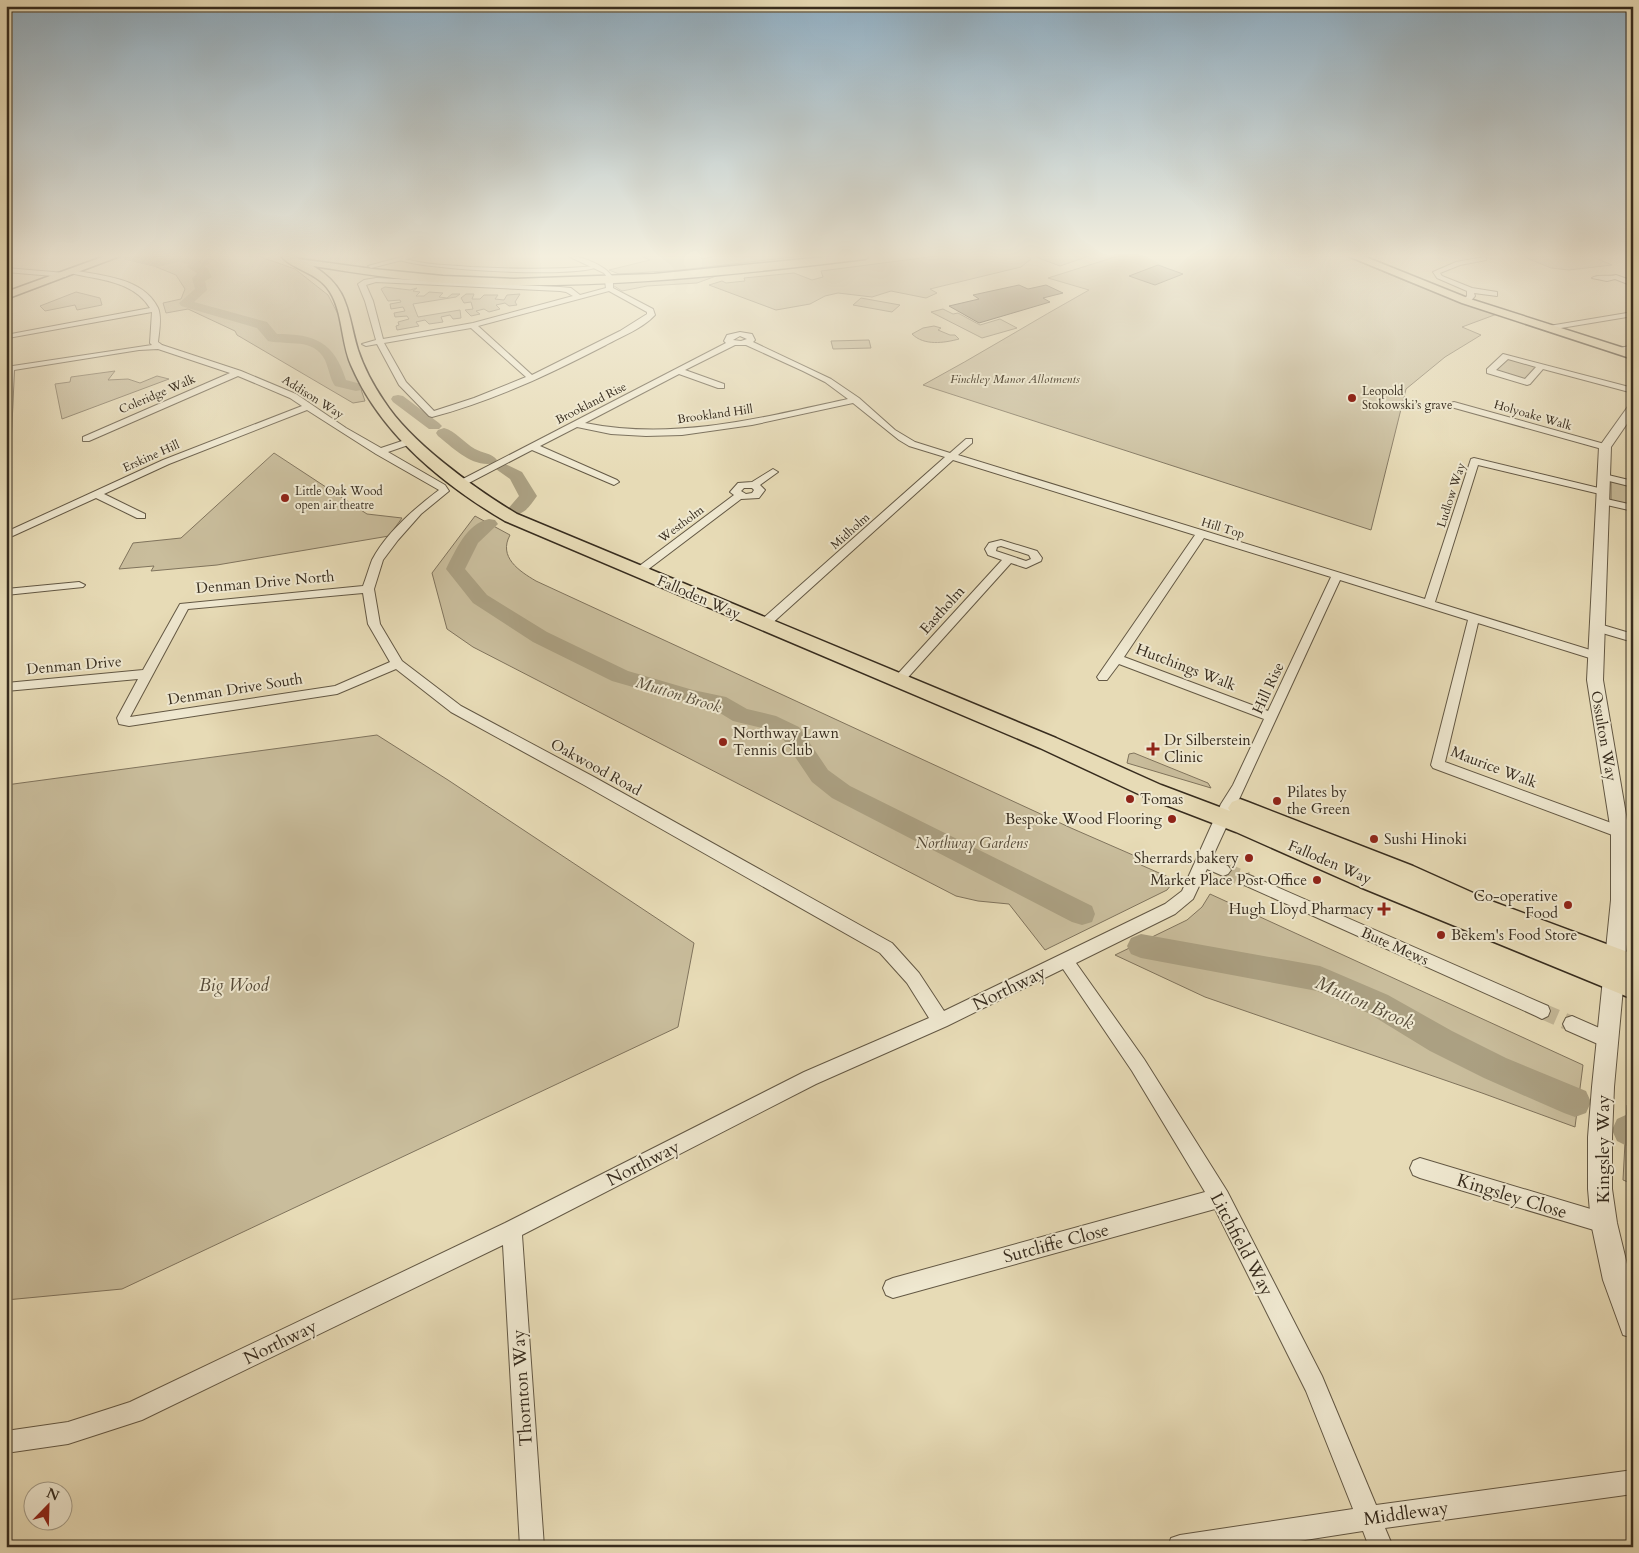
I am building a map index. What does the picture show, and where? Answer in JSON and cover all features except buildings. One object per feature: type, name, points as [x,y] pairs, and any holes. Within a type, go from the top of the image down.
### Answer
[{"type":"highway","name":"Falloden Way","points":[[346,328],[351,346],[379,406],[452,487],[518,522],[1048,743],[1162,780],[1225,811],[1282,824],[1444,890],[1622,972]]},
{"type":"highway","points":[[351,346],[367,348],[379,406]]},
{"type":"main road","points":[[1550,328],[1633,355]]},
{"type":"street","points":[[11,336],[51,328]]},
{"type":"street","points":[[6,435],[8,369],[157,345],[156,328]]},
{"type":"street","points":[[376,328],[380,342],[402,383],[432,414],[459,407],[531,378],[575,358],[628,328]]},
{"type":"street","points":[[367,348],[380,342],[454,328]]},
{"type":"street","points":[[477,328],[531,378]]},
{"type":"street","name":"Brookland Rise","points":[[452,487],[732,343],[728,341],[729,338],[740,334],[751,337],[752,340],[748,343],[824,378],[856,400]]},
{"type":"street","name":"Addison Way","points":[[157,345],[274,387],[309,406],[379,452],[434,482],[452,487]]},
{"type":"street","points":[[1616,350],[1633,347]]},
{"type":"street","points":[[1541,366],[1527,382],[1490,371],[1506,356],[1633,391]]},
{"type":"street","points":[[679,371],[721,386]]},
{"type":"street","name":"Coleridge Walk","points":[[86,439],[238,373]]},
{"type":"street","name":"Brookland Hill","points":[[577,424],[598,430],[620,433],[679,432],[773,418],[856,400]]},
{"type":"street","name":"Hill Top","points":[[856,400],[899,437],[912,444],[1596,656]]},
{"type":"street","name":"Holyoake Walk","points":[[1454,405],[1605,447]]},
{"type":"street","name":"Erskine Hill","points":[[6,536],[166,462],[309,406]]},
{"type":"street","points":[[1605,447],[1628,421],[1633,408]]},
{"type":"street","points":[[379,452],[411,441]]},
{"type":"street","name":"Midholm","points":[[764,624],[970,441]]},
{"type":"street","points":[[533,447],[614,482]]},
{"type":"street","name":"Ossulton Way","points":[[1605,447],[1595,685],[1620,832],[1627,902],[1622,972]]},
{"type":"street","name":"Ludlow Way","points":[[1429,605],[1474,461],[1603,496]]},
{"type":"street","name":"Westholm","points":[[638,572],[739,496],[750,497],[758,493],[760,490],[754,485],[773,472]]},
{"type":"street","points":[[1604,477],[1633,484]]},
{"type":"street","name":"Oakwood Road","points":[[452,487],[417,512],[394,538],[378,560],[368,589],[374,624],[397,664],[456,709],[598,786],[886,948],[913,978],[941,1021]]},
{"type":"street","points":[[95,494],[141,516]]},
{"type":"street","points":[[1603,496],[1633,508]]},
{"type":"street","name":"Hutchings Walk","points":[[1103,677],[1201,534]]},
{"type":"street","name":"Eastholm","points":[[898,681],[1008,560]]},
{"type":"street","name":"Hill Rise","points":[[1225,811],[1239,786],[1338,576]]},
{"type":"street","points":[[6,592],[79,585]]},
{"type":"street","name":"Denman Drive North","points":[[145,674],[184,606],[368,589]]},
{"type":"street","name":"Maurice Walk","points":[[1474,618],[1438,765],[1620,832]]},
{"type":"street","points":[[1596,627],[1633,638]]},
{"type":"street","name":"Hutchings Walk","points":[[1117,658],[1272,717]]},
{"type":"street","name":"Denman Drive South","points":[[145,674],[123,718],[124,721],[129,722],[337,690],[397,664]]},
{"type":"street","name":"Denman Drive","points":[[6,687],[145,674]]},
{"type":"street","name":"Northway","points":[[6,1442],[68,1433],[97,1426],[134,1412],[512,1230],[810,1078],[941,1021],[1170,909],[1188,895],[1225,811]]},
{"type":"street","points":[[1204,861],[1223,870]]},
{"type":"street","name":"Bute Mews","points":[[1247,880],[1542,1011]]},
{"type":"street","name":"Litchfield Way","points":[[1066,960],[1138,1065],[1220,1198],[1314,1384],[1371,1518],[1381,1547]]},
{"type":"street","name":"Kingsley Way","points":[[1622,972],[1607,1040],[1600,1137],[1600,1189],[1604,1223],[1616,1280],[1633,1325]]},
{"type":"street","points":[[1572,1024],[1607,1040]]},
{"type":"street","name":"Kingsley Close","points":[[1420,1168],[1604,1223]]},
{"type":"street","name":"Sutcliffe Close","points":[[893,1288],[1220,1198]]},
{"type":"street","name":"Thornton Way","points":[[512,1230],[532,1547]]},
{"type":"street","name":"Middleway","points":[[1180,1547],[1371,1518],[1633,1482]]},
{"type":"green space","points":[[230,328],[342,328],[347,349],[365,401],[353,403],[237,335],[235,331]]},
{"type":"green space","points":[[922,328],[940,328],[938,330],[955,335],[959,339],[947,342],[928,342],[912,334]]},
{"type":"green space","points":[[963,328],[1015,328],[982,338]]},
{"type":"green space","name":"Finchley Manor Allotments","points":[[1023,328],[1465,328],[1481,335],[1445,357],[1406,389],[1371,530],[923,385]]},
{"type":"green space","points":[[869,340],[871,348],[833,349],[831,341]]},
{"type":"green space","points":[[1506,356],[1541,366],[1527,382],[1490,371]]},
{"type":"green space","points":[[115,371],[108,380],[128,379],[140,383],[157,376],[169,379],[62,419],[55,384],[70,382],[71,377]]},
{"type":"green space","points":[[274,453],[367,514],[402,518],[389,536],[217,565],[151,571],[154,566],[119,569],[133,543],[181,538]]},
{"type":"green space","points":[[1611,480],[1633,485],[1633,506],[1611,501]]},
{"type":"green space","name":"Northway Gardens","points":[[475,516],[510,535],[507,543],[508,557],[517,568],[536,581],[1142,859],[1141,865],[1175,880],[1167,890],[1045,950],[1009,904],[978,901],[956,896],[473,647],[447,629],[432,573]]},
{"type":"green space","name":"Big Wood","points":[[377,735],[694,943],[678,1027],[122,1289],[6,1300],[6,785]]},
{"type":"green space","points":[[1134,753],[1208,783],[1211,788],[1127,763],[1129,754]]},
{"type":"green space","points":[[1210,894],[1583,1065],[1575,1127],[1205,997],[1115,955],[1187,920],[1202,907]]},
{"type":"green space","points":[[1627,1105],[1633,1107],[1633,1184],[1623,1180]]},
{"type":"waterway","name":"Mutton Brook","points":[[265,328],[273,338],[299,339],[318,345],[325,350],[331,359],[340,383],[356,387]]},
{"type":"waterway","name":"Mutton Brook","points":[[398,399],[434,426]]},
{"type":"waterway","name":"Mutton Brook","points":[[444,433],[470,453],[489,460]]},
{"type":"waterway","name":"Mutton Brook","points":[[501,467],[516,476],[528,496],[516,510]]},
{"type":"waterway","name":"Mutton Brook","points":[[489,524],[470,540],[455,569],[480,599],[540,637],[620,676],[692,697],[718,702],[741,716],[768,721],[791,733],[802,752],[820,776],[841,792],[1082,914]]},
{"type":"waterway","name":"Mutton Brook","points":[[1141,946],[1320,979],[1378,1004],[1441,1041],[1495,1068],[1575,1102]]},
{"type":"waterway","name":"Mutton Brook","points":[[1628,1130],[1633,1133]]},
{"type":"tunnel","points":[[1223,870],[1247,880]]},
{"type":"tunnel","points":[[1542,1011],[1572,1024]]},
{"type":"place","name":"Leopold Stokowski’s grave","points":[[1352,398]]},
{"type":"place","name":"Little Oak Wood open air theatre","points":[[285,498]]},
{"type":"place","name":"Northway Lawn Tennis Club","points":[[723,742]]},
{"type":"place","name":"Dr Silberstein Clinic","points":[[1153,749]]},
{"type":"place","name":"Tomas","points":[[1130,799]]},
{"type":"place","name":"Pilates by the Green","points":[[1277,801]]},
{"type":"place","name":"Bespoke Wood Flooring","points":[[1172,819]]},
{"type":"place","name":"Sushi Hinoki","points":[[1374,839]]},
{"type":"place","name":"Sherrards bakery","points":[[1249,858]]},
{"type":"place","name":"Market Place Post Office","points":[[1317,880]]},
{"type":"place","name":"Co-operative Food","points":[[1568,905]]},
{"type":"place","name":"Hugh Lloyd Pharmacy","points":[[1384,909]]},
{"type":"place","name":"Bekem's Food Store","points":[[1441,935]]}]
